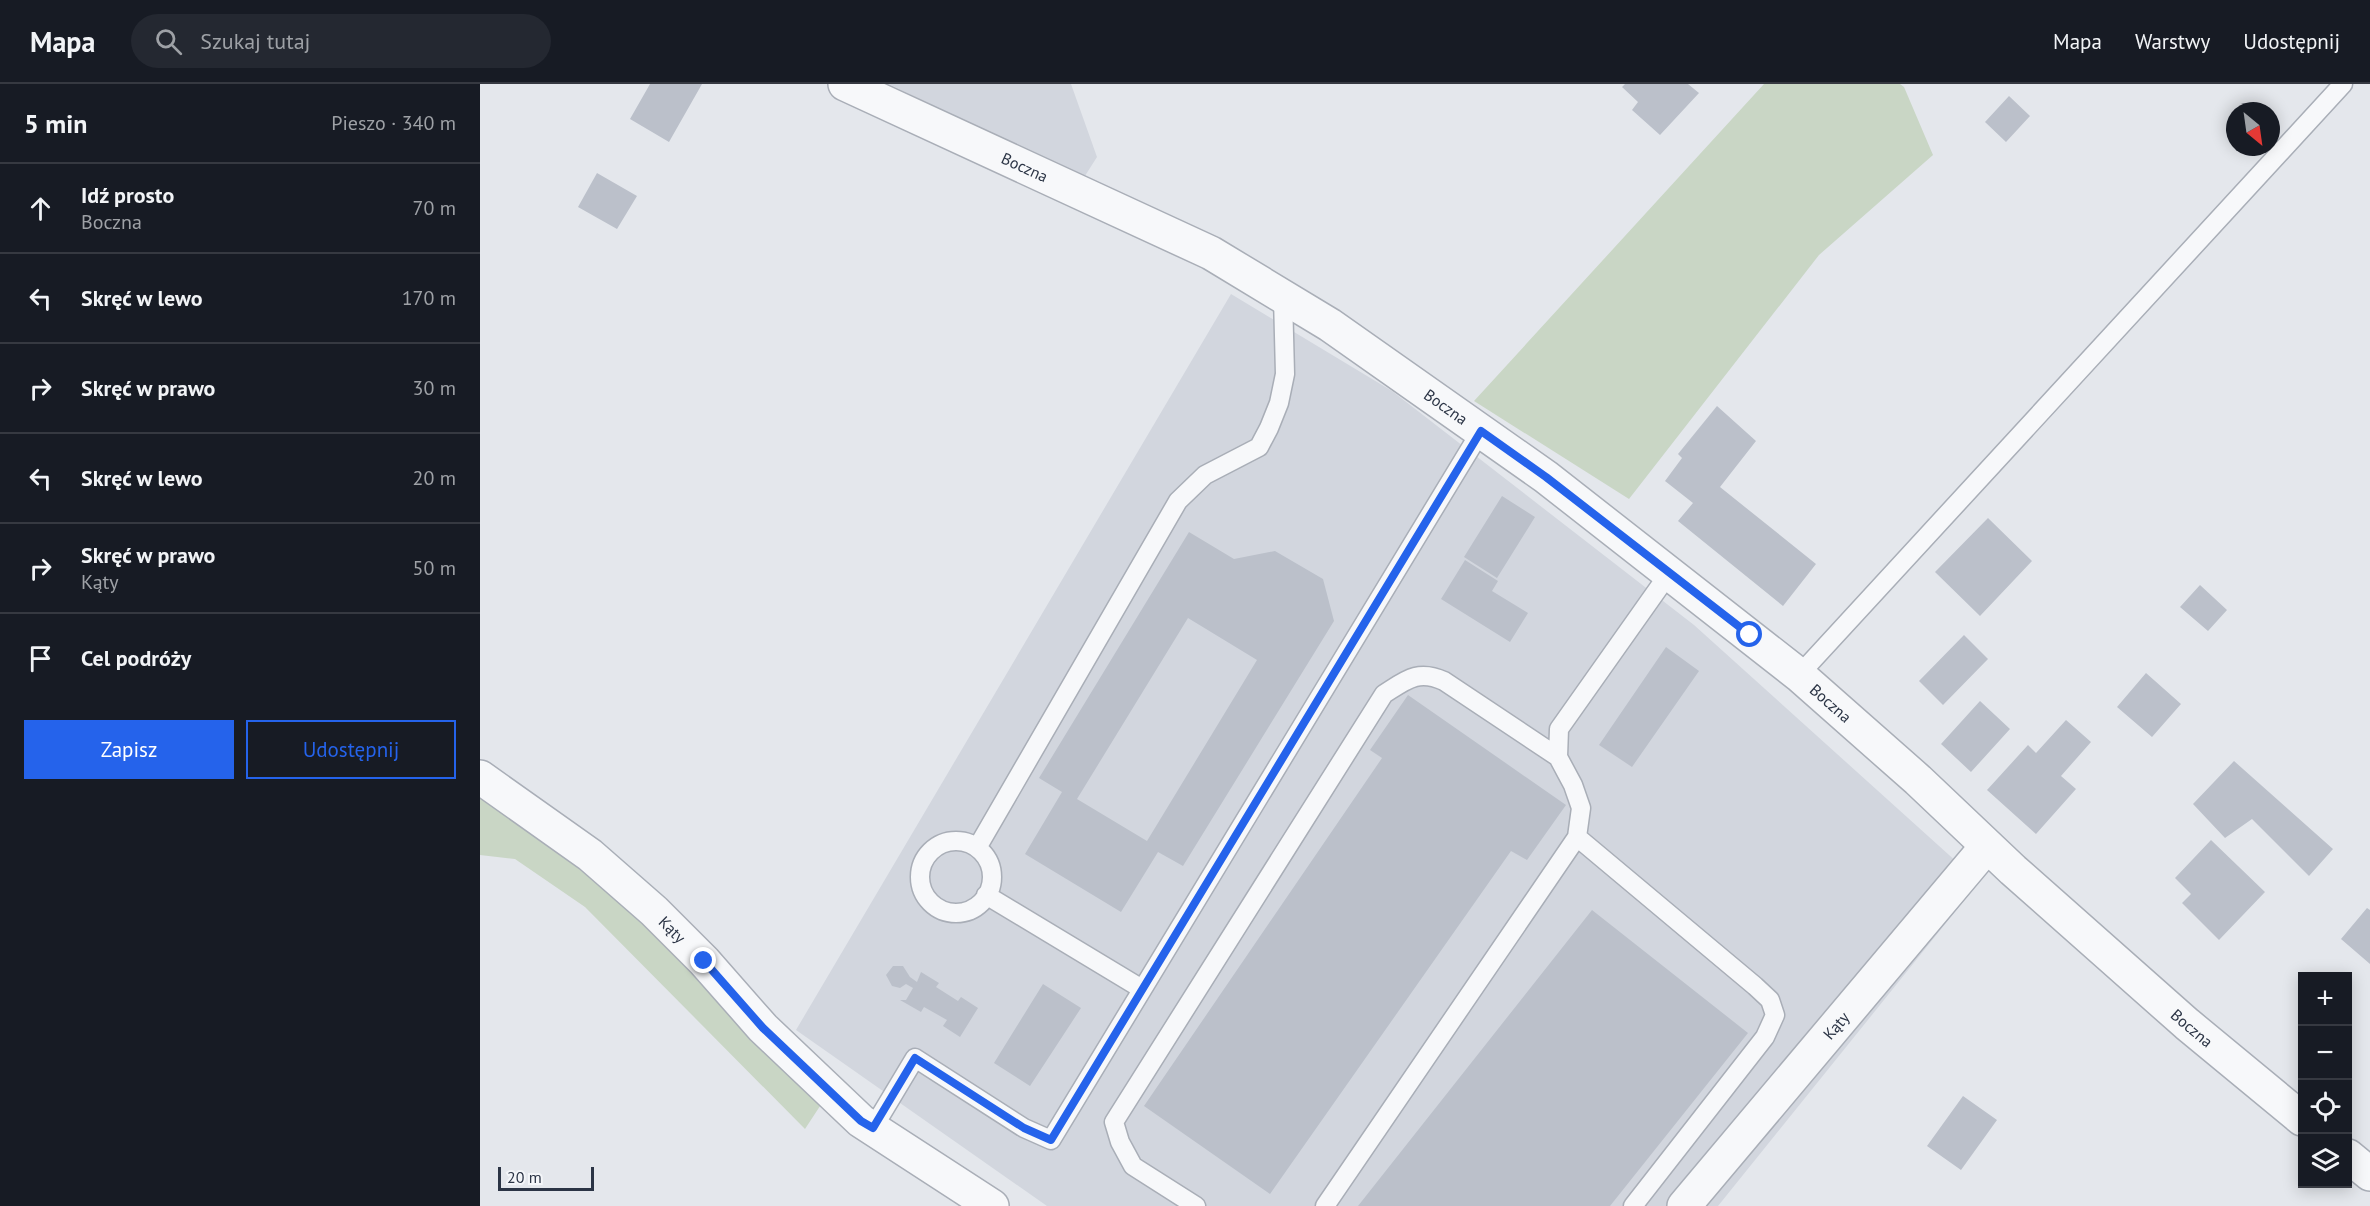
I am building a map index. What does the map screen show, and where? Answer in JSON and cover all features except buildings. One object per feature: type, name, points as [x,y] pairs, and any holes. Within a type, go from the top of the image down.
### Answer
[{"type":"street","name":"Boczna","points":[[845,84],[1211,253],[1330,325],[1546,477],[1799,675],[2187,1024],[2298,1116]]},
{"type":"street","name":"Kąty","points":[[480,777],[590,855],[654,911],[704,961],[763,1028],[861,1121],[992,1206]]},
{"type":"street","name":"Kąty","points":[[1684,1206],[1987,846]]},
{"type":"street","points":[[2352,1158],[2370,1174]]},
{"type":"lane","points":[[1799,675],[2343,84]]},
{"type":"lane","points":[[977,848],[1178,501],[1205,475],[1259,447],[1279,403],[1285,374],[1283,297]]},
{"type":"lane","points":[[873,1128],[915,1058],[1024,1128],[1051,1140],[1481,431]]},
{"type":"lane","points":[[1558,757],[1559,729],[1670,572]]},
{"type":"lane","points":[[1196,1206],[1133,1166],[1120,1142],[1114,1122],[1384,694],[1410,678],[1430,674],[1558,757],[1573,785],[1581,808],[1577,837],[1325,1206]]},
{"type":"lane","points":[[1577,837],[1755,986],[1770,1000],[1775,1016],[1765,1037],[1633,1206]]},
{"type":"lane","points":[[956,841],[977,848],[991,867],[992,879],[986,895],[974,908],[964,912],[952,913],[930,902],[923,892],[920,881],[921,869],[933,849],[944,843],[956,841]]},
{"type":"lane","points":[[986,895],[1142,989]]},
{"type":"shaded area","points":[[889,84],[1071,84],[1097,157],[1083,179]]},
{"type":"shaded area","points":[[1231,294],[1392,391],[1694,625],[1979,882],[1718,1206],[1047,1206],[796,1030]]},
{"type":"green space","points":[[1764,84],[1900,84],[1904,87],[1933,155],[1819,255],[1629,499],[1474,401]]},
{"type":"green space","points":[[480,792],[612,887],[824,1100],[805,1129],[585,907],[515,859],[480,855]]},
{"type":"route","points":[[704,961],[763,1028],[861,1121],[873,1128],[915,1058],[1024,1128],[1051,1140],[1481,431],[1546,477],[1750,635]]}]
